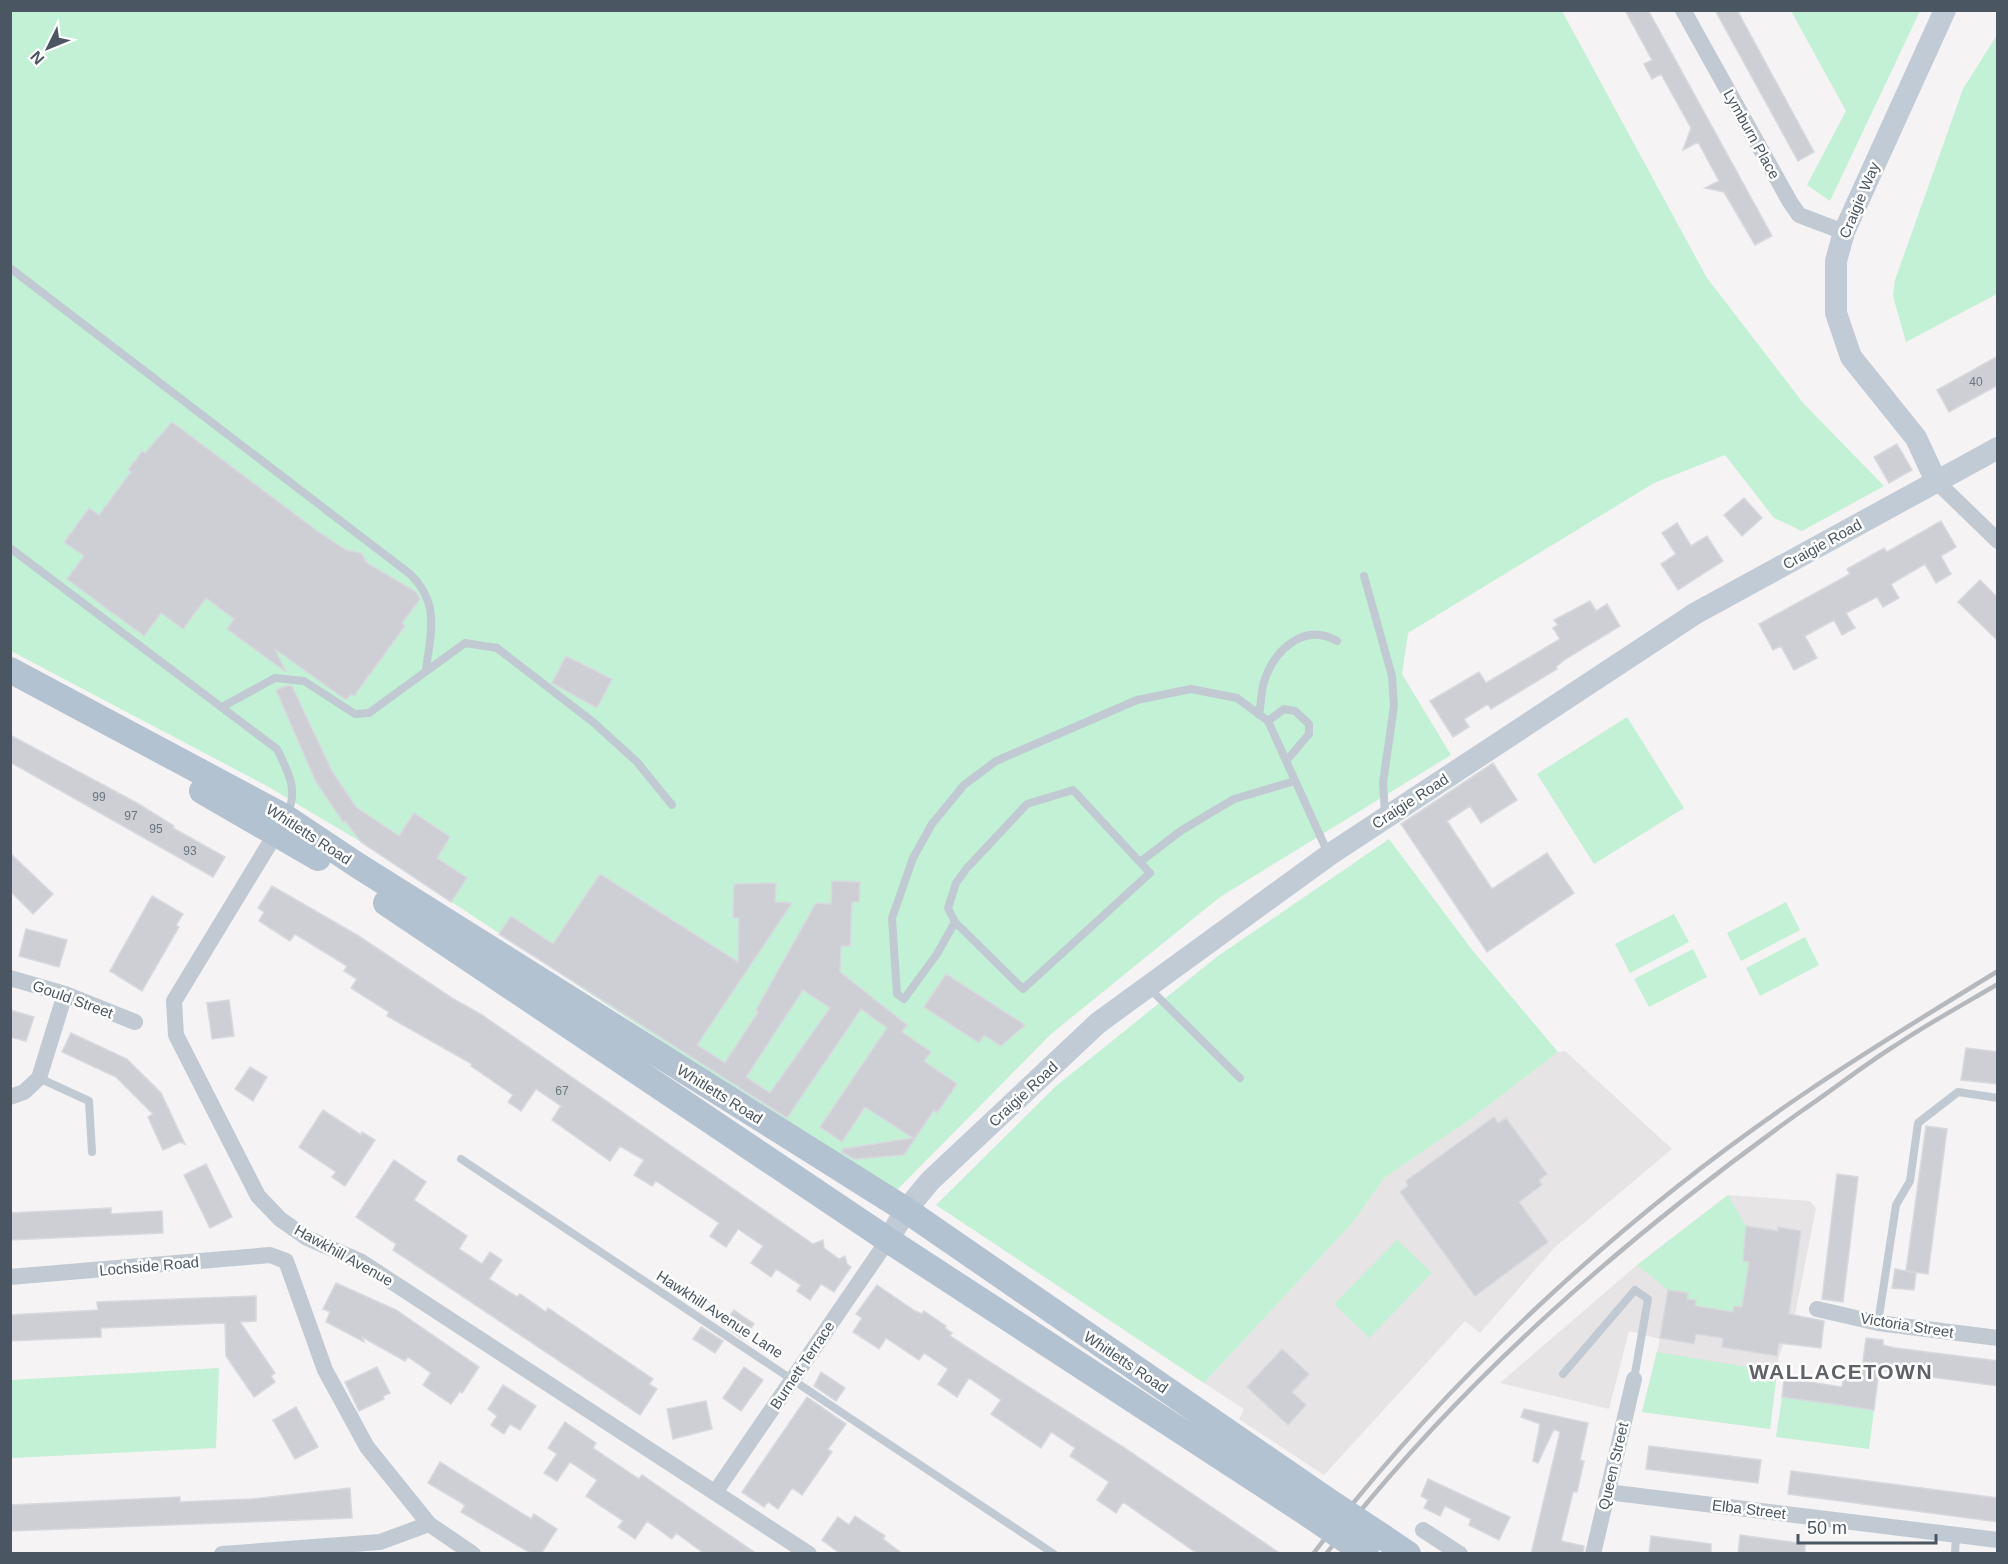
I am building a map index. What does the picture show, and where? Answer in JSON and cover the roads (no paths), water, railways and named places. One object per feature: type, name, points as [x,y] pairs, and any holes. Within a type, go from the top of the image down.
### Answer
[{"type":"main road","name":"Craigie Way","points":[[1936,481],[1917,438],[1851,357],[1836,313],[1836,261],[1844,232],[1945,10]]},
{"type":"main road","name":"Craigie Road","points":[[888,1240],[906,1210],[930,1181],[1098,1023],[1329,855],[1696,613],[1998,448]]},
{"type":"main road","name":"Whitletts Road","points":[[10,670],[280,825],[318,858],[888,1240],[1196,1426],[1374,1545],[1408,1554]]},
{"type":"main road","name":"Whitletts Road","points":[[10,685],[357,865],[906,1210],[1196,1426]]},
{"type":"street","name":"Lymburn Place","points":[[1683,10],[1799,215],[1844,232]]},
{"type":"street","points":[[1936,481],[1998,541]]},
{"type":"street","name":"Hawkhill Avenue","points":[[280,825],[174,1001],[176,1035],[258,1196],[280,1219],[308,1238],[360,1261],[716,1491],[809,1554]]},
{"type":"street","name":"Gould Street","points":[[10,978],[65,994],[135,1022]]},
{"type":"street","points":[[10,1097],[24,1092],[39,1078],[65,994]]},
{"type":"street","name":"Burnett Terrace","points":[[716,1491],[888,1240]]},
{"type":"street","name":"Lochside Road","points":[[10,1277],[270,1255],[286,1261],[325,1370],[367,1447],[429,1524]]},
{"type":"street","name":"Victoria Street","points":[[1817,1309],[1878,1323],[1998,1338]]},
{"type":"street","name":"Queen Street","points":[[1593,1554],[1634,1379]]},
{"type":"street","name":"Elba Street","points":[[1607,1492],[1998,1540]]},
{"type":"street","points":[[222,1554],[380,1542],[429,1524],[473,1554]]},
{"type":"street","points":[[1423,1530],[1460,1554]]},
{"type":"lane","points":[[10,268],[410,574],[420,584],[431,604],[426,669]]},
{"type":"lane","points":[[10,548],[277,749],[290,776],[294,800],[280,825]]},
{"type":"lane","points":[[1364,576],[1392,676],[1394,706],[1383,783],[1385,818]]},
{"type":"lane","points":[[1259,715],[1264,682],[1278,655],[1290,642],[1304,635],[1317,633],[1337,640]]},
{"type":"lane","points":[[222,707],[275,678],[304,681],[355,714],[369,713],[465,642],[497,648],[593,722],[637,762],[672,806]]},
{"type":"lane","points":[[955,922],[904,999],[897,994],[892,918],[913,858],[932,824],[963,784],[996,761],[1137,700],[1191,689],[1237,698],[1268,721],[1329,855]]},
{"type":"lane","points":[[1268,721],[1284,709],[1295,711],[1309,724],[1309,734],[1286,761]]},
{"type":"lane","points":[[1140,862],[1182,830],[1234,799],[1295,781]]},
{"type":"lane","points":[[1073,790],[1150,873],[1023,989],[955,922],[948,908],[956,883],[1027,804],[1073,790]]},
{"type":"lane","points":[[1148,987],[1240,1078]]},
{"type":"lane","points":[[39,1078],[90,1101],[92,1152]]},
{"type":"lane","points":[[1878,1323],[1896,1205],[1910,1180],[1918,1123],[1958,1092],[1998,1098]]},
{"type":"lane","name":"Hawkhill Avenue Lane","points":[[460,1159],[793,1378],[1054,1554]]},
{"type":"lane","points":[[1563,1374],[1635,1290],[1648,1299],[1634,1379]]},
{"type":"lane","points":[[1955,1554],[1956,1535]]},
{"type":"railway","points":[[1313,1554],[1420,1425],[1541,1304],[1604,1247],[1670,1192],[1805,1093],[1998,971]]},
{"type":"railway","points":[[1326,1554],[1377,1490],[1432,1429],[1548,1314],[1610,1260],[1737,1158],[1803,1110],[1921,1029],[1998,984]]},
{"type":"district","name":"WALLACETOWN","points":[[1841,1371]]}]
